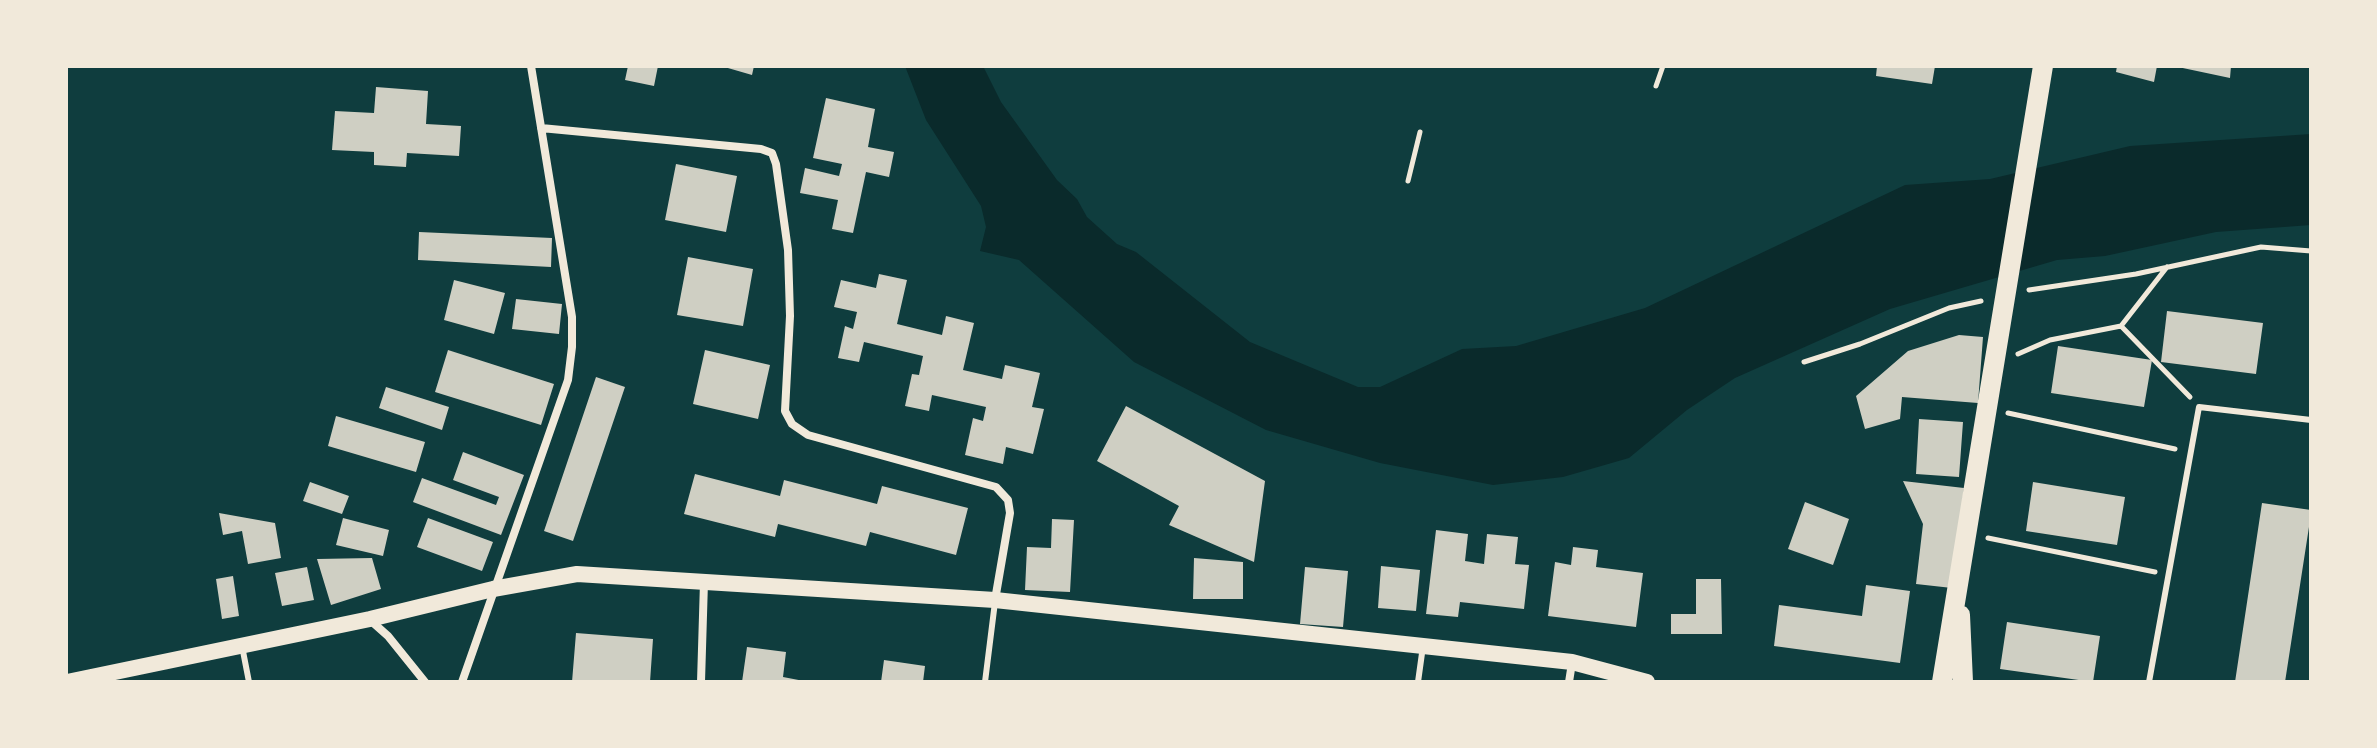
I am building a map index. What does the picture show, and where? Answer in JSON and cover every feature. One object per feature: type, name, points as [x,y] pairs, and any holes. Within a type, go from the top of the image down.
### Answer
[{"type":"main road","points":[[1942,682],[2043,66]]},
{"type":"main road","points":[[67,682],[370,619],[493,589],[577,574],[995,600],[1572,662],[1647,682]]},
{"type":"main road","points":[[1959,592],[1963,682]]},
{"type":"street","points":[[462,682],[568,380],[572,347],[572,317],[531,66]]},
{"type":"street","points":[[541,128],[761,149],[772,153],[788,250],[790,316],[785,411],[792,424],[808,435],[996,487],[1008,500],[1010,513],[995,600]]},
{"type":"street","points":[[701,682],[704,582]]},
{"type":"street","points":[[370,619],[425,682]]},
{"type":"street","points":[[1569,682],[1572,662]]},
{"type":"lane","points":[[2149,682],[2199,407],[2311,420]]},
{"type":"lane","points":[[985,682],[995,600]]},
{"type":"lane","points":[[242,646],[249,682]]},
{"type":"lane","points":[[1418,682],[1423,646]]},
{"type":"path","points":[[1656,86],[1663,66]]},
{"type":"path","points":[[1408,181],[1420,132]]},
{"type":"path","points":[[2016,293],[2261,247],[2311,251]]},
{"type":"path","points":[[1995,363],[2050,340],[2121,326],[2167,267]]},
{"type":"path","points":[[1804,362],[1860,344],[1949,308],[1989,299]]},
{"type":"path","points":[[2121,326],[2199,407]]},
{"type":"path","points":[[1988,409],[2191,452]]},
{"type":"path","points":[[1968,533],[2169,574]]},
{"type":"water","points":[[905,66],[983,66],[1001,102],[1057,180],[1077,199],[1087,217],[1117,244],[1136,252],[1250,342],[1358,387],[1380,387],[1462,349],[1516,346],[1645,308],[1905,185],[1990,179],[2130,146],[2311,134],[2311,225],[2216,232],[2105,256],[2057,260],[1890,309],[1735,378],[1687,410],[1629,458],[1563,477],[1493,485],[1380,463],[1266,430],[1134,362],[1019,260],[980,251],[986,227],[981,206],[926,120]]},
{"type":"building","points":[[628,66],[658,66],[654,86],[625,80]]},
{"type":"building","points":[[721,66],[754,66],[752,75]]},
{"type":"building","points":[[1877,66],[1935,66],[1932,84],[1876,76]]},
{"type":"building","points":[[2117,66],[2157,66],[2154,82],[2116,72]]},
{"type":"building","points":[[2231,66],[2230,78],[2178,67]]},
{"type":"building","points":[[376,87],[428,91],[426,124],[461,126],[459,156],[407,153],[406,167],[374,165],[374,152],[332,150],[335,111],[374,113]]},
{"type":"building","points":[[826,98],[875,109],[868,147],[894,152],[889,177],[866,172],[853,233],[832,229],[838,200],[800,193],[805,168],[839,176],[842,164],[813,158]]},
{"type":"building","points":[[676,164],[737,176],[726,232],[665,220]]},
{"type":"building","points":[[419,232],[552,238],[551,267],[418,260]]},
{"type":"building","points":[[688,257],[753,269],[743,326],[677,315]]},
{"type":"building","points":[[879,274],[907,280],[897,324],[942,335],[946,316],[974,323],[963,370],[1002,379],[1005,365],[1040,373],[1032,407],[1044,409],[1033,454],[1006,447],[1003,464],[965,455],[973,418],[983,421],[986,407],[932,395],[929,411],[905,406],[912,374],[919,375],[923,356],[864,342],[859,362],[838,358],[845,326],[853,329],[857,312],[834,307],[841,280],[876,288]]},
{"type":"building","points":[[454,280],[505,293],[494,334],[444,320]]},
{"type":"building","points":[[516,299],[562,304],[559,334],[512,329]]},
{"type":"building","points":[[2167,311],[2263,323],[2256,374],[2161,362]]},
{"type":"building","points":[[1959,335],[1983,337],[1978,403],[1902,397],[1900,419],[1865,429],[1856,396],[1908,351]]},
{"type":"building","points":[[2058,346],[2152,360],[2144,407],[2051,393]]},
{"type":"building","points":[[448,350],[554,384],[541,425],[435,392]]},
{"type":"building","points":[[705,350],[770,365],[758,419],[693,404]]},
{"type":"building","points":[[596,377],[625,387],[573,541],[544,531]]},
{"type":"building","points":[[386,387],[449,407],[442,430],[379,408]]},
{"type":"building","points":[[1126,406],[1265,481],[1254,562],[1169,525],[1179,506],[1097,461]]},
{"type":"building","points":[[336,416],[425,442],[416,472],[328,446]]},
{"type":"building","points":[[1919,419],[1963,422],[1959,477],[1916,474]]},
{"type":"building","points":[[463,452],[524,475],[501,535],[413,502],[422,478],[496,505],[499,497],[453,480]]},
{"type":"building","points":[[695,474],[780,496],[784,480],[877,504],[882,486],[968,508],[956,555],[870,532],[866,546],[778,524],[775,537],[684,514]]},
{"type":"building","points":[[1903,481],[1964,488],[1952,588],[1916,584],[1923,524]]},
{"type":"building","points":[[310,482],[349,496],[342,514],[303,501]]},
{"type":"building","points":[[2033,482],[2125,497],[2117,545],[2026,531]]},
{"type":"building","points":[[1805,502],[1849,519],[1833,565],[1788,549]]},
{"type":"building","points":[[2262,503],[2311,510],[2311,514],[2285,682],[2235,682]]},
{"type":"building","points":[[219,513],[275,523],[281,558],[248,564],[242,531],[223,535]]},
{"type":"building","points":[[343,518],[389,530],[383,556],[336,545]]},
{"type":"building","points":[[428,518],[493,542],[482,571],[417,547]]},
{"type":"building","points":[[1052,519],[1074,520],[1070,592],[1025,590],[1027,547],[1051,548]]},
{"type":"building","points":[[1436,530],[1468,534],[1465,561],[1484,564],[1487,534],[1518,537],[1515,564],[1529,565],[1524,609],[1460,602],[1458,617],[1426,614]]},
{"type":"building","points":[[1573,547],[1598,550],[1596,567],[1643,573],[1636,627],[1548,616],[1555,562],[1571,565]]},
{"type":"building","points":[[372,558],[381,589],[331,605],[317,559]]},
{"type":"building","points":[[1194,558],[1243,562],[1243,599],[1193,599]]},
{"type":"building","points":[[1381,566],[1420,570],[1416,611],[1378,608]]},
{"type":"building","points":[[307,567],[314,600],[282,606],[275,573]]},
{"type":"building","points":[[1305,567],[1348,571],[1343,627],[1300,624]]},
{"type":"building","points":[[233,576],[239,616],[222,619],[216,579]]},
{"type":"building","points":[[1696,579],[1721,579],[1722,634],[1671,634],[1671,614],[1696,614]]},
{"type":"building","points":[[1866,585],[1910,591],[1900,663],[1774,646],[1779,605],[1862,616]]},
{"type":"building","points":[[2007,622],[2100,636],[2093,682],[2000,669]]},
{"type":"building","points":[[576,633],[653,639],[650,682],[572,682]]},
{"type":"building","points":[[747,647],[786,652],[783,677],[809,682],[742,682]]},
{"type":"building","points":[[884,660],[925,666],[923,682],[881,682]]}]
